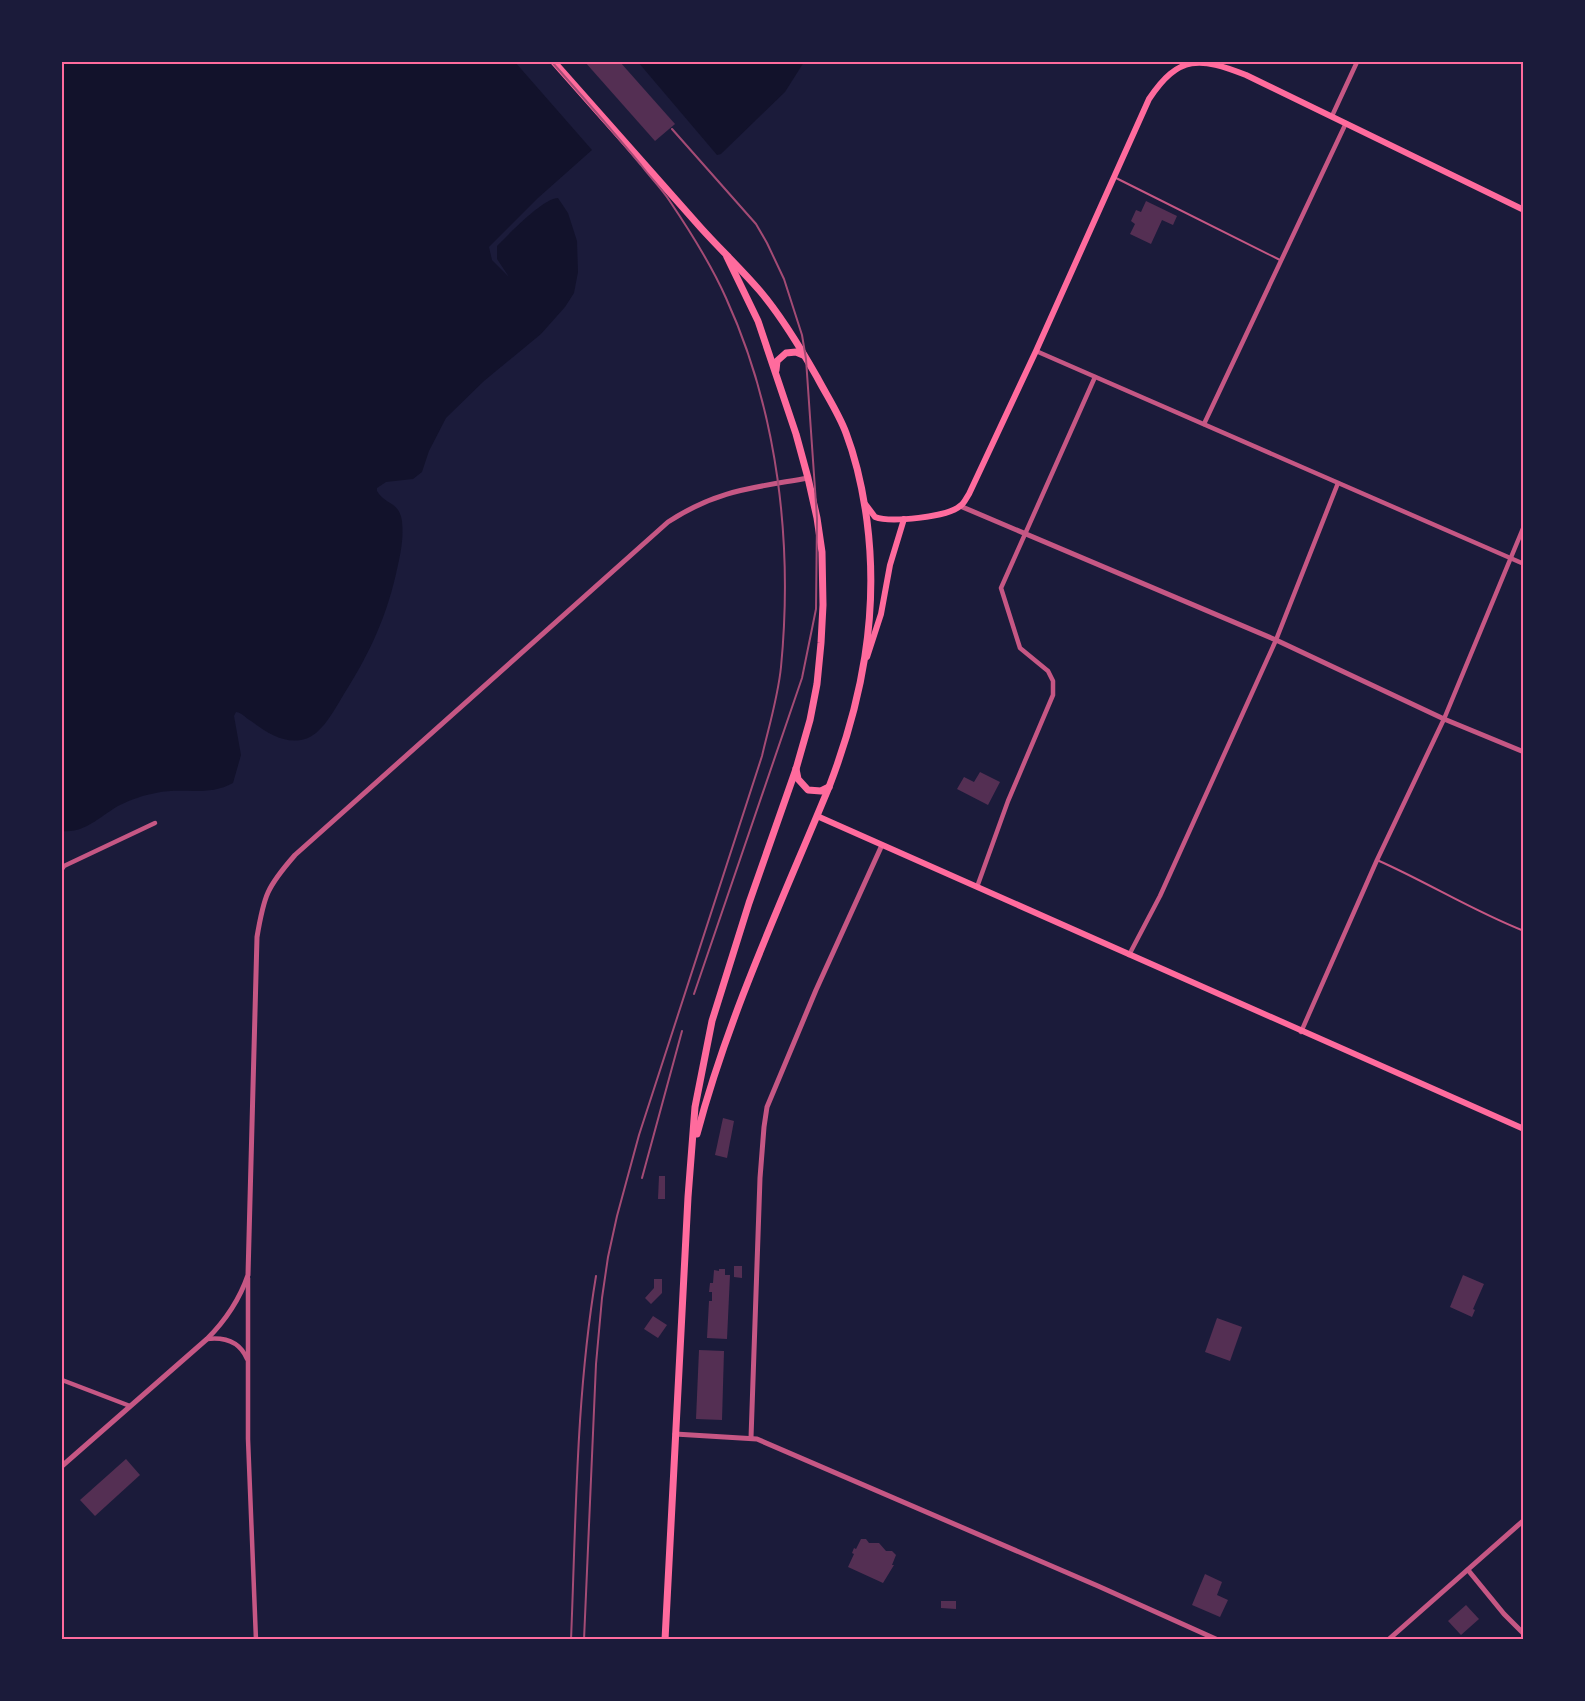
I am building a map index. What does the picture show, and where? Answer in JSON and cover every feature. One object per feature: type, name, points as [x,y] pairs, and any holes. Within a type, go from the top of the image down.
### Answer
[{"type":"highway","points":[[554,62],[781,317],[837,413],[858,469],[864,501],[872,587],[866,659],[855,710],[829,787],[730,1027],[714,1072],[693,1148]]},
{"type":"highway","points":[[666,1640],[675,1434],[695,1107],[712,1021],[749,903],[796,769],[810,720],[821,643],[822,552],[808,478],[776,370],[758,321],[727,257]]},
{"type":"highway","points":[[776,370],[777,362],[786,353],[796,352],[804,355]]},
{"type":"highway","points":[[796,769],[798,779],[808,790],[821,791],[829,787]]},
{"type":"main road","points":[[864,501],[868,510],[875,517],[888,520],[904,519],[938,514],[960,506],[969,494],[1149,99],[1160,82],[1182,66],[1201,62],[1211,63],[1246,75],[1524,210]]},
{"type":"main road","points":[[866,659],[881,614],[890,565],[904,519]]},
{"type":"main road","points":[[817,816],[1524,1130]]},
{"type":"street","points":[[1332,116],[1357,62]]},
{"type":"street","points":[[1204,424],[1346,123]]},
{"type":"street","points":[[1036,351],[1524,564]]},
{"type":"street","points":[[977,887],[1008,801],[1053,695],[1053,681],[1048,671],[1020,648],[1001,588],[1095,377]]},
{"type":"street","points":[[256,1640],[248,1439],[248,1275],[257,937],[266,894],[276,877],[295,855],[668,522],[691,507],[736,490],[808,478]]},
{"type":"street","points":[[1129,955],[1160,896],[1276,640],[1338,483]]},
{"type":"street","points":[[960,506],[1276,640],[1444,719],[1524,752]]},
{"type":"street","points":[[1301,1032],[1377,860],[1444,719],[1524,526]]},
{"type":"street","points":[[62,869],[154,823]]},
{"type":"street","points":[[751,1438],[760,1178],[767,1107],[816,990],[882,845]]},
{"type":"street","points":[[62,1466],[223,1323],[234,1308],[248,1275]]},
{"type":"street","points":[[207,1339],[218,1338],[238,1345],[248,1361]]},
{"type":"street","points":[[62,1380],[130,1406]]},
{"type":"street","points":[[675,1434],[751,1438],[935,1515],[1218,1640]]},
{"type":"street","points":[[1388,1640],[1524,1520]]},
{"type":"street","points":[[1467,1570],[1524,1634]]},
{"type":"lane","points":[[1113,177],[1282,261]]},
{"type":"lane","points":[[1377,860],[1410,874],[1491,918],[1524,931]]},
{"type":"shaded area","points":[[62,62],[515,62],[592,150],[538,198],[489,247],[492,260],[509,277],[497,259],[497,246],[535,210],[558,198],[568,213],[577,241],[578,272],[574,293],[541,334],[484,381],[446,418],[429,451],[422,472],[413,479],[386,482],[377,488],[384,499],[395,506],[402,521],[401,548],[392,591],[367,654],[324,724],[308,738],[287,740],[268,733],[236,712],[234,716],[241,755],[233,783],[214,790],[166,791],[142,796],[120,805],[85,827],[70,831],[62,831]]},
{"type":"shaded area","points":[[638,62],[804,62],[785,92],[721,154],[717,155]]},
{"type":"building","points":[[585,62],[620,62],[675,124],[655,141]]},
{"type":"building","points":[[1146,201],[1177,216],[1173,225],[1162,220],[1151,244],[1130,234],[1135,224],[1131,221],[1136,210],[1141,212]]},
{"type":"building","points":[[980,772],[1000,782],[988,805],[957,789],[964,777],[974,782]]},
{"type":"building","points":[[723,1118],[734,1121],[727,1158],[715,1155]]},
{"type":"building","points":[[659,1176],[665,1176],[665,1199],[658,1199]]},
{"type":"building","points":[[734,1266],[742,1266],[742,1278],[734,1277]]},
{"type":"building","points":[[719,1269],[725,1269],[725,1275],[730,1275],[727,1339],[707,1338],[709,1301],[712,1301],[712,1292],[709,1292],[710,1283],[713,1283],[714,1270],[719,1271]]},
{"type":"building","points":[[1463,1275],[1484,1284],[1472,1317],[1450,1307]]},
{"type":"building","points":[[654,1279],[662,1279],[662,1293],[651,1304],[645,1298],[654,1288]]},
{"type":"building","points":[[653,1316],[667,1325],[658,1338],[644,1329]]},
{"type":"building","points":[[1217,1318],[1242,1327],[1230,1361],[1205,1352]]},
{"type":"building","points":[[699,1350],[724,1351],[722,1420],[696,1419]]},
{"type":"building","points":[[126,1459],[140,1475],[95,1516],[80,1500]]},
{"type":"building","points":[[861,1539],[866,1539],[869,1543],[879,1543],[886,1551],[892,1551],[896,1555],[892,1565],[894,1565],[883,1583],[848,1567],[854,1554],[852,1553],[854,1548],[856,1549]]},
{"type":"building","points":[[1205,1574],[1222,1582],[1217,1595],[1228,1600],[1220,1617],[1192,1605]]},
{"type":"building","points":[[941,1601],[956,1601],[956,1609],[941,1608]]},
{"type":"building","points":[[1466,1605],[1479,1619],[1461,1635],[1448,1621]]},
{"type":"railway","points":[[552,62],[666,196],[700,248],[726,298],[744,342],[769,432],[778,479],[785,573],[780,678],[762,756],[639,1135],[608,1257],[596,1364],[584,1640]]},
{"type":"railway","points":[[672,129],[756,224],[784,279],[802,335],[806,359],[817,518],[816,609],[802,678],[694,994]]},
{"type":"railway","points":[[642,1178],[682,1031]]},
{"type":"railway","points":[[571,1640],[584,1366],[596,1276]]}]
